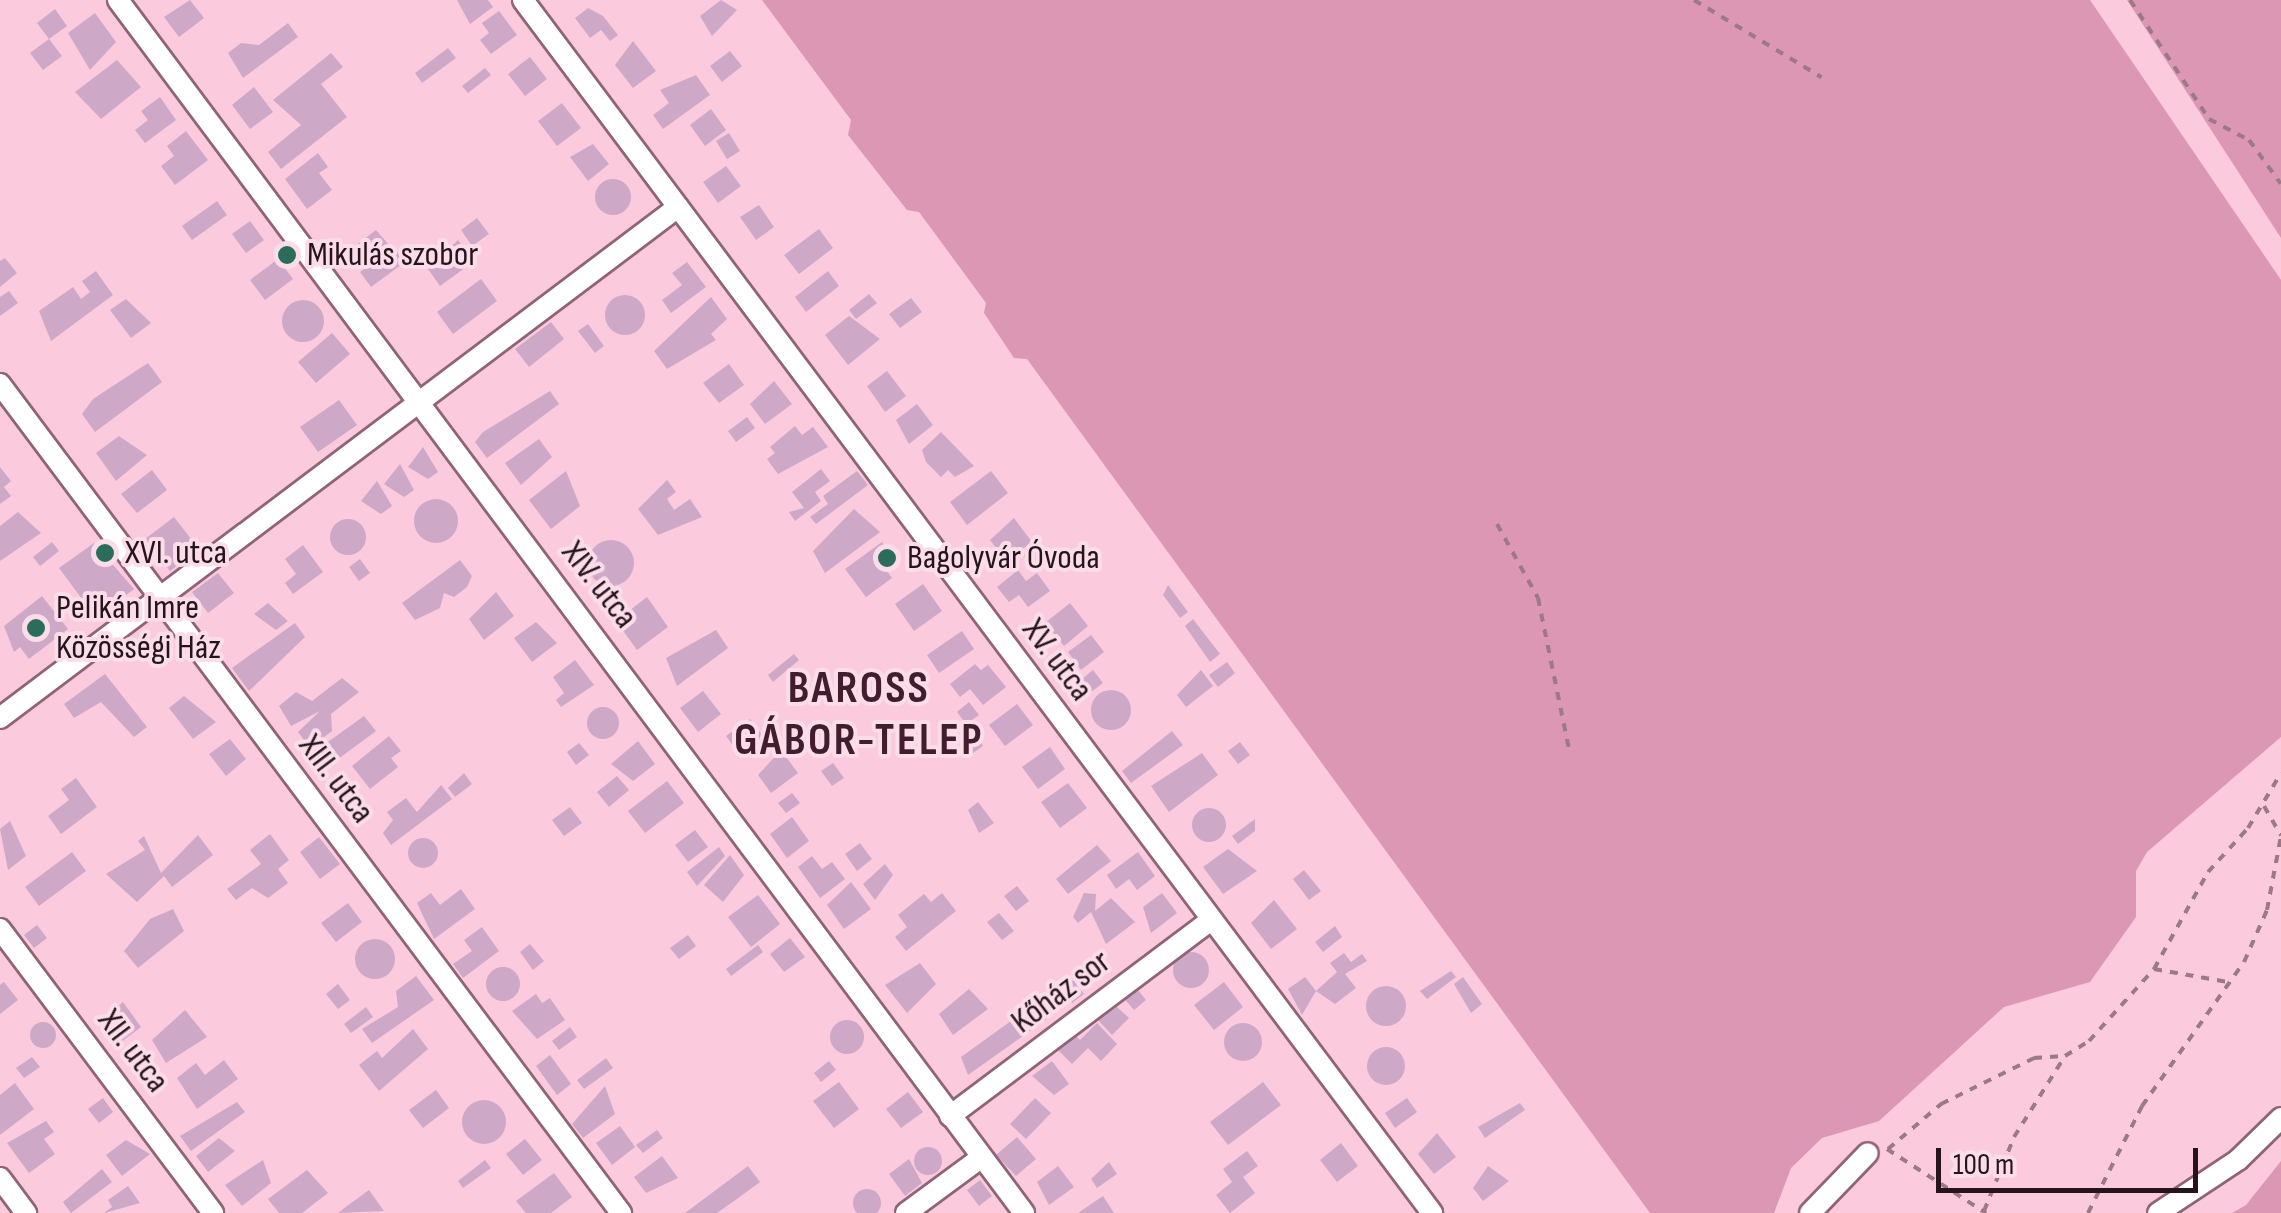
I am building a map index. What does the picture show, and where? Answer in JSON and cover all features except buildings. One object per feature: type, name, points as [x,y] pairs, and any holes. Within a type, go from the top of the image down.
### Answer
[{"type":"street","name":"XIV. utca","points":[[118,0],[1024,1213]]},
{"type":"street","name":"XV. utca","points":[[524,0],[1432,1213]]},
{"type":"street","points":[[0,718],[678,207]]},
{"type":"street","name":"XIII. utca","points":[[0,384],[620,1213]]},
{"type":"street","name":"Kőház sor","points":[[950,1116],[1211,920]]},
{"type":"street","name":"XII. utca","points":[[0,929],[213,1213]]},
{"type":"street","points":[[2158,1213],[2238,1160],[2281,1118]]},
{"type":"street","points":[[1810,1213],[1878,1151]]},
{"type":"street","points":[[906,1213],[982,1157]]},
{"type":"street","points":[[0,1178],[26,1213]]},
{"type":"path","points":[[1694,0],[1821,77]]},
{"type":"path","points":[[2130,0],[2209,119],[2249,140],[2281,184]]},
{"type":"path","points":[[1498,524],[1538,598],[1570,754]]},
{"type":"path","points":[[2064,1056],[2014,1137],[1985,1212],[1878,1151],[1941,1104],[2034,1058],[2064,1056],[2089,1041],[2154,969],[2208,872],[2264,806],[2281,773]]},
{"type":"path","points":[[2088,1213],[2142,1106],[2261,928],[2281,835],[2264,806]]},
{"type":"path","points":[[2154,969],[2228,982]]},
{"type":"shaded area","points":[[762,0],[2090,0],[2281,280],[2281,737],[2147,852],[2136,871],[2136,917],[2090,982],[2004,1007],[1879,1121],[1822,1138],[1791,1168],[1774,1213],[1650,1213],[1027,359],[1014,358],[984,313],[986,303],[919,212],[907,210],[848,135],[851,120]]},
{"type":"shaded area","points":[[2127,0],[2281,0],[2281,238]]},
{"type":"shaded area","points":[[2281,1161],[2281,1213],[2232,1213],[2246,1205]]},
{"type":"place","name":"Mikulás szobor","points":[[287,255]]},
{"type":"place","name":"XVI. utca","points":[[105,553]]},
{"type":"place","name":"Bagolyvár Óvoda","points":[[887,558]]},
{"type":"place","name":"Pelikán Imre Közösségi Ház","points":[[36,628]]},
{"type":"district","name":"BAROSS GÁBOR-TELEP","points":[[859,715]]}]
